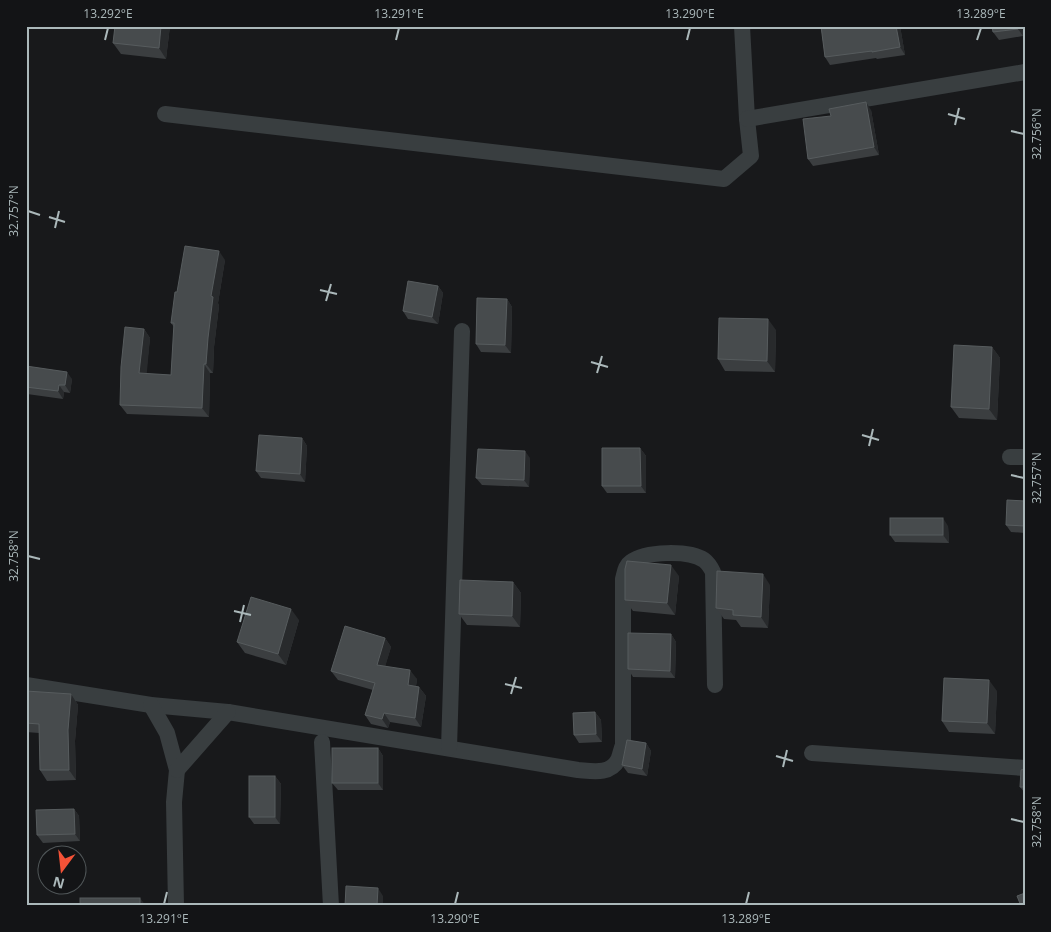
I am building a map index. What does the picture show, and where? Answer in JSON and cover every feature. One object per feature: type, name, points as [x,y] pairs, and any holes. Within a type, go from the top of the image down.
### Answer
[{"type":"street","points":[[165,114],[724,179],[751,156],[742,26]]},
{"type":"street","points":[[747,119],[1025,72]]},
{"type":"street","points":[[449,748],[462,331]]},
{"type":"street","points":[[26,685],[151,705],[228,712],[578,770],[603,771],[612,767],[618,760],[623,745],[623,579],[626,566],[632,560],[646,555],[666,552],[696,556],[704,560],[714,572],[715,685]]},
{"type":"street","points":[[151,705],[167,733],[177,770],[174,802],[176,906]]},
{"type":"street","points":[[177,770],[228,712]]},
{"type":"street","points":[[322,742],[331,906]]},
{"type":"street","points":[[812,753],[1025,768]]},
{"type":"building","points":[[115,26],[161,26],[159,48],[113,43]]},
{"type":"building","points":[[821,26],[896,26],[900,47],[825,57]]},
{"type":"building","points":[[992,26],[1018,26],[1018,29],[993,32]]},
{"type":"building","points":[[866,102],[874,147],[808,159],[803,119],[831,116],[829,109]]},
{"type":"building","points":[[185,246],[219,251],[211,296],[213,297],[206,364],[204,364],[202,408],[120,405],[125,327],[144,329],[139,373],[171,375],[174,323],[171,323],[175,292],[177,292]]},
{"type":"building","points":[[408,281],[438,286],[432,317],[403,311]]},
{"type":"building","points":[[477,298],[507,299],[505,345],[476,344]]},
{"type":"building","points":[[719,318],[768,319],[767,361],[718,359]]},
{"type":"building","points":[[954,345],[992,347],[989,409],[951,407]]},
{"type":"building","points":[[26,366],[67,372],[65,385],[59,385],[58,391],[26,387]]},
{"type":"building","points":[[259,435],[302,438],[300,474],[256,471]]},
{"type":"building","points":[[602,448],[640,448],[641,486],[602,486]]},
{"type":"building","points":[[478,449],[525,451],[524,480],[476,478]]},
{"type":"building","points":[[1007,500],[1025,501],[1025,526],[1006,525]]},
{"type":"building","points":[[890,518],[943,518],[943,535],[890,535]]},
{"type":"building","points":[[627,561],[671,565],[667,603],[625,600],[625,569]]},
{"type":"building","points":[[717,571],[763,574],[761,617],[733,615],[733,610],[716,608]]},
{"type":"building","points":[[460,580],[513,582],[512,616],[459,614]]},
{"type":"building","points":[[251,597],[291,609],[278,654],[237,642]]},
{"type":"building","points":[[345,626],[385,638],[377,665],[410,670],[408,685],[419,687],[415,718],[384,713],[382,719],[365,715],[375,683],[331,671]]},
{"type":"building","points":[[628,633],[671,634],[670,671],[628,669]]},
{"type":"building","points":[[944,678],[989,680],[987,723],[942,721]]},
{"type":"building","points":[[26,691],[71,694],[68,730],[69,770],[40,770],[39,724],[26,723]]},
{"type":"building","points":[[595,712],[596,734],[574,735],[573,713]]},
{"type":"building","points":[[627,740],[646,743],[642,769],[622,765]]},
{"type":"building","points":[[332,748],[378,748],[378,783],[332,783]]},
{"type":"building","points":[[1025,769],[1025,787],[1020,787],[1021,770]]},
{"type":"building","points":[[249,776],[275,776],[275,817],[249,817]]},
{"type":"building","points":[[74,809],[75,834],[37,835],[36,810]]},
{"type":"building","points":[[346,886],[378,888],[377,906],[345,906]]},
{"type":"building","points":[[1025,893],[1025,906],[1021,906],[1017,896]]},
{"type":"building","points":[[80,898],[140,898],[140,906],[80,906]]}]
